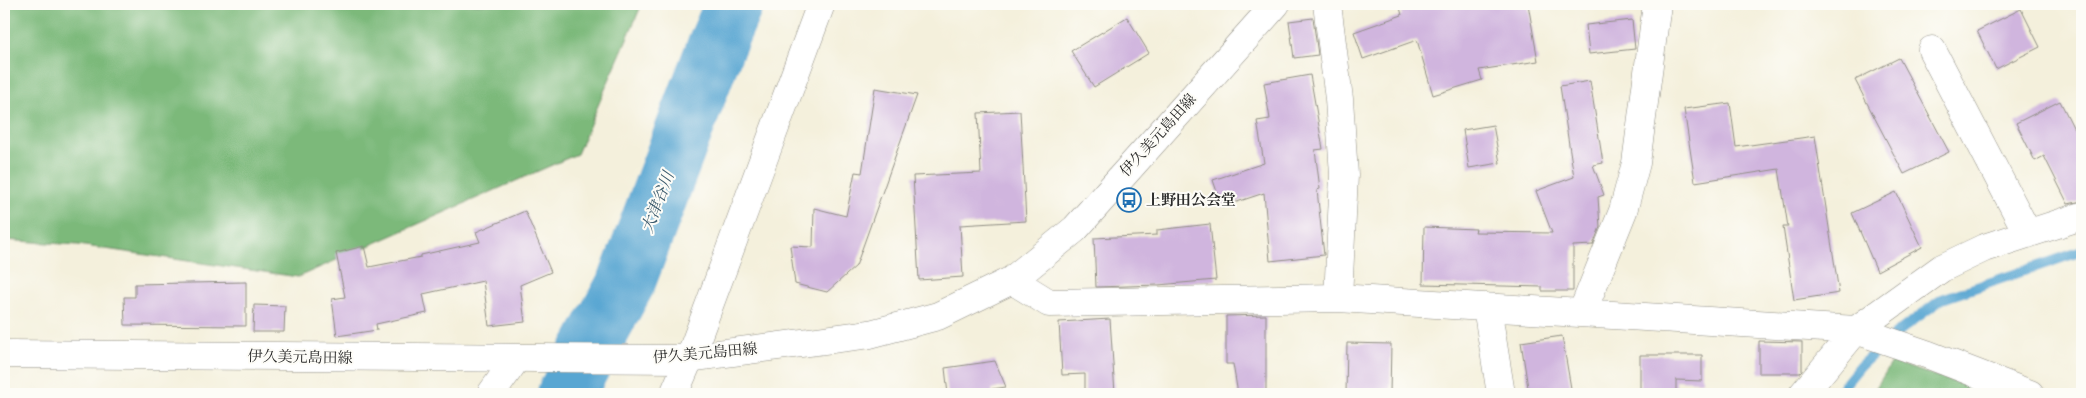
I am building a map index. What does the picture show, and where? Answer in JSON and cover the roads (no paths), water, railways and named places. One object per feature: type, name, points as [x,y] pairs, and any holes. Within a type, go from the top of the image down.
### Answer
[{"type":"street","points":[[674,394],[685,358],[821,4]]},
{"type":"street","name":"伊久美元島田線","points":[[4,354],[523,359],[685,358],[870,334],[938,316],[1012,280],[1075,229],[1276,4]]},
{"type":"street","points":[[1327,4],[1339,100],[1344,175],[1338,298]]},
{"type":"street","points":[[1582,313],[1623,211],[1636,163],[1657,4]]},
{"type":"street","points":[[1932,50],[2028,234]]},
{"type":"street","points":[[1803,394],[1856,330],[1942,268],[1984,248],[2082,216]]},
{"type":"street","points":[[1012,280],[1049,303],[1338,298],[1856,330],[1929,355],[2030,394]]},
{"type":"street","points":[[1487,307],[1501,394]]},
{"type":"street","points":[[490,394],[523,359]]},
{"type":"waterway","name":"大津谷川","points":[[566,394],[627,281],[715,48],[734,4]]},
{"type":"waterway","points":[[1837,394],[1861,365],[1898,332],[1942,299],[2082,251]]},
{"type":"place","name":"上野田公会堂","points":[[1129,200]]}]
